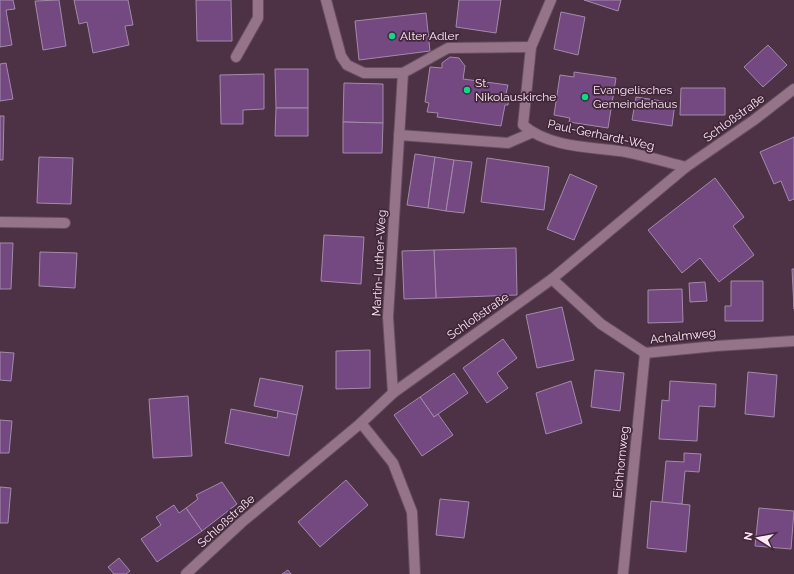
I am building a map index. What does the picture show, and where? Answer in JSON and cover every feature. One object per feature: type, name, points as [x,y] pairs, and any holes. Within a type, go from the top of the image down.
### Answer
[{"type":"street","points":[[236,57],[258,18],[258,0]]},
{"type":"street","points":[[326,0],[341,56],[347,65],[364,73],[403,73],[448,48],[531,47]]},
{"type":"street","name":"Paul-Gerhardt-Weg","points":[[551,0],[531,47],[523,125],[532,133],[556,142],[628,153],[686,167]]},
{"type":"street","name":"Martin-Luther-Weg","points":[[393,393],[388,317],[403,73]]},
{"type":"street","name":"Schloßstraße","points":[[186,574],[241,523],[361,423],[393,393],[552,279],[686,167],[754,120],[794,89]]},
{"type":"street","points":[[399,135],[508,143],[532,133]]},
{"type":"street","points":[[0,222],[65,223]]},
{"type":"street","name":"Achalmweg","points":[[552,279],[601,324],[645,353],[716,346],[794,341]]},
{"type":"street","name":"Eichhornweg","points":[[623,574],[645,353]]},
{"type":"street","points":[[361,423],[393,463],[412,512],[415,574]]},
{"type":"building","points":[[0,0],[13,0],[15,9],[6,10],[12,45],[0,47]]},
{"type":"building","points":[[59,0],[66,46],[43,50],[35,1]]},
{"type":"building","points":[[74,0],[128,0],[133,25],[125,26],[129,45],[93,53],[87,22],[79,24]]},
{"type":"building","points":[[196,0],[231,0],[232,41],[197,41]]},
{"type":"building","points":[[459,0],[501,0],[496,33],[456,27]]},
{"type":"building","points":[[584,0],[621,0],[618,11]]},
{"type":"building","points":[[561,12],[585,17],[578,55],[554,49]]},
{"type":"building","name":"Alter Adler","points":[[426,13],[430,51],[359,60],[355,21]]},
{"type":"building","points":[[768,45],[787,65],[763,87],[744,67]]},
{"type":"building","name":"St. Nikolauskirche","points":[[450,57],[459,58],[465,66],[463,79],[508,85],[506,94],[509,95],[508,105],[505,105],[501,126],[437,117],[438,113],[427,112],[429,103],[425,102],[430,67],[442,68],[442,63]]},
{"type":"building","points":[[6,63],[13,99],[0,101],[0,64]]},
{"type":"building","points":[[275,69],[308,69],[308,108],[276,108]]},
{"type":"building","name":"Evangelisches Gemeindehaus","points":[[574,72],[616,78],[608,128],[569,122],[570,118],[554,115],[560,75],[574,77]]},
{"type":"building","points":[[264,74],[264,109],[243,110],[243,124],[221,124],[220,75]]},
{"type":"building","points":[[344,83],[383,84],[383,123],[343,122]]},
{"type":"building","points":[[681,88],[725,88],[725,115],[680,115]]},
{"type":"building","points":[[636,97],[675,103],[672,126],[632,120]]},
{"type":"building","points":[[276,108],[308,108],[308,136],[275,136]]},
{"type":"building","points":[[0,116],[4,116],[3,160],[0,160]]},
{"type":"building","points":[[343,122],[383,123],[382,153],[343,153]]},
{"type":"building","points":[[794,137],[794,199],[789,201],[781,181],[774,184],[760,152]]},
{"type":"building","points":[[415,154],[435,157],[428,208],[407,205]]},
{"type":"building","points":[[39,157],[73,158],[71,204],[37,203]]},
{"type":"building","points":[[435,157],[454,160],[446,211],[428,208]]},
{"type":"building","points":[[487,158],[549,167],[544,210],[481,202]]},
{"type":"building","points":[[454,160],[472,162],[464,213],[446,211]]},
{"type":"building","points":[[570,174],[597,186],[574,240],[547,229]]},
{"type":"building","points":[[715,178],[744,217],[733,226],[754,255],[719,282],[700,258],[682,273],[648,230]]},
{"type":"building","points":[[324,235],[364,237],[361,284],[321,281]]},
{"type":"building","points":[[0,243],[13,243],[11,289],[0,289]]},
{"type":"building","points":[[516,248],[517,295],[436,298],[434,250]]},
{"type":"building","points":[[434,250],[436,298],[404,299],[402,251]]},
{"type":"building","points":[[40,252],[77,253],[75,288],[39,286]]},
{"type":"building","points":[[792,269],[794,269],[794,309]]},
{"type":"building","points":[[731,281],[763,281],[763,321],[725,321],[725,306],[731,306]]},
{"type":"building","points":[[705,282],[707,301],[690,302],[689,283]]},
{"type":"building","points":[[682,289],[683,322],[648,323],[648,290]]},
{"type":"building","points":[[562,307],[574,360],[537,368],[526,315]]},
{"type":"building","points":[[503,339],[517,358],[497,373],[508,388],[487,403],[463,368]]},
{"type":"building","points":[[370,350],[370,388],[336,389],[336,351]]},
{"type":"building","points":[[0,352],[14,353],[11,381],[0,380]]},
{"type":"building","points":[[595,370],[624,373],[620,411],[591,407]]},
{"type":"building","points":[[748,372],[777,375],[774,417],[745,414]]},
{"type":"building","points":[[454,373],[468,393],[434,417],[420,397]]},
{"type":"building","points":[[260,378],[303,386],[297,415],[254,406]]},
{"type":"building","points":[[571,381],[582,423],[546,434],[536,393]]},
{"type":"building","points":[[670,381],[716,384],[715,407],[699,406],[697,441],[659,439],[662,400],[669,401]]},
{"type":"building","points":[[188,396],[192,456],[153,458],[149,399]]},
{"type":"building","points":[[420,397],[434,417],[438,414],[453,435],[422,456],[394,415]]},
{"type":"building","points":[[231,409],[277,418],[278,411],[297,415],[289,456],[225,443]]},
{"type":"building","points":[[0,420],[12,421],[9,453],[0,453]]},
{"type":"building","points":[[684,453],[701,454],[699,472],[685,471],[682,504],[662,503],[666,461],[684,462]]},
{"type":"building","points":[[346,480],[368,505],[320,547],[298,522]]},
{"type":"building","points":[[222,482],[237,504],[202,531],[186,508],[198,499],[196,495]]},
{"type":"building","points":[[0,487],[11,488],[8,523],[0,523]]},
{"type":"building","points":[[440,499],[469,502],[464,538],[436,535]]},
{"type":"building","points":[[651,501],[690,505],[686,552],[647,548]]},
{"type":"building","points":[[174,505],[179,513],[186,508],[202,531],[157,562],[141,539],[161,525],[156,517]]},
{"type":"building","points":[[759,508],[794,511],[791,549],[755,546]]},
{"type":"building","points":[[119,558],[130,571],[126,574],[114,574],[108,567]]},
{"type":"building","points":[[288,570],[291,574],[282,574]]},
{"type":"place","name":"Alter Adler","points":[[392,36]]},
{"type":"place","name":"St. Nikolauskirche","points":[[467,90]]},
{"type":"place","name":"Evangelisches Gemeindehaus","points":[[585,97]]}]
